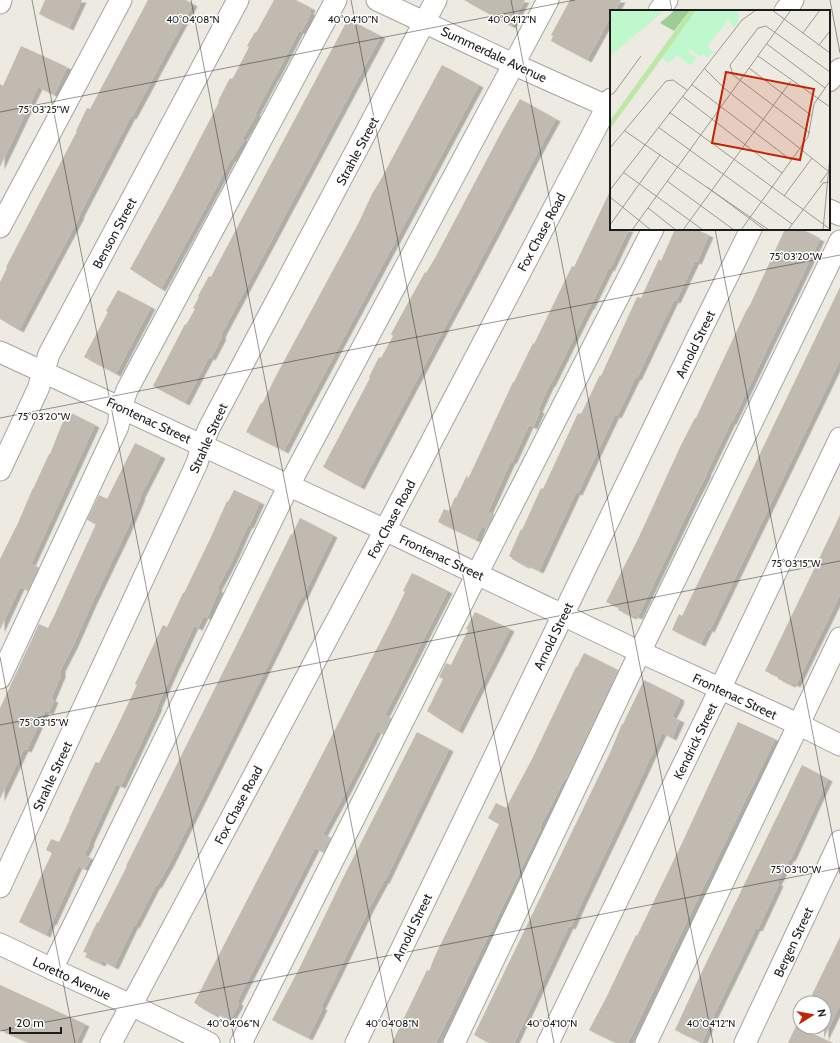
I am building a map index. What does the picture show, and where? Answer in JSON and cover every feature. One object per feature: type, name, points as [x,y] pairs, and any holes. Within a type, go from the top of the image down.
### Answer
[{"type":"street","points":[[0,227],[121,0]]},
{"type":"street","name":"Benson Street","points":[[0,470],[38,389],[49,354],[238,0]]},
{"type":"street","points":[[0,678],[118,426],[121,407],[127,390],[336,0]]},
{"type":"street","name":"Summerdale Avenue","points":[[377,0],[514,64],[610,104]]},
{"type":"street","name":"Strahle Street","points":[[0,887],[197,463],[209,428],[436,0]]},
{"type":"street","points":[[52,969],[289,485],[548,0]]},
{"type":"street","points":[[660,10],[667,0]]},
{"type":"street","points":[[786,10],[793,0]]},
{"type":"street","points":[[830,80],[840,69]]},
{"type":"street","name":"Fox Chase Road","points":[[111,1043],[385,530],[610,104]]},
{"type":"street","points":[[830,210],[840,215]]},
{"type":"street","points":[[241,1043],[477,574],[652,230]]},
{"type":"street","name":"Arnold Street","points":[[356,1043],[751,230]]},
{"type":"street","points":[[454,1043],[640,652],[840,241]]},
{"type":"street","name":"Frontenac Street","points":[[0,352],[289,485],[640,652],[798,724],[840,745]]},
{"type":"street","name":"Kendrick Street","points":[[548,1043],[840,438]]},
{"type":"street","points":[[646,1043],[840,638]]},
{"type":"street","name":"Bergen Street","points":[[745,1043],[840,841]]},
{"type":"street","name":"Loretto Avenue","points":[[0,944],[209,1043]]},
{"type":"building","points":[[45,0],[82,0],[69,28],[39,14]]},
{"type":"building","points":[[148,0],[186,0],[193,4],[132,117],[131,116],[19,330],[0,319],[0,282],[7,268],[6,267],[77,131],[87,108],[90,109]]},
{"type":"building","points":[[274,0],[296,0],[311,8],[309,12],[311,13],[301,32],[299,31],[255,114],[257,114],[242,139],[244,140],[231,159],[161,289],[130,269],[174,189],[230,78],[232,79],[234,76],[249,47],[247,46]]},
{"type":"building","points":[[464,0],[525,0],[511,26]]},
{"type":"building","points":[[570,0],[621,0],[616,10],[610,10],[610,18],[587,60],[551,41],[553,36],[551,35]]},
{"type":"building","points":[[348,19],[381,36],[222,333],[222,337],[211,358],[209,357],[185,403],[153,386],[185,324],[186,325],[195,309],[193,308],[199,297],[198,296],[209,276],[211,277]]},
{"type":"building","points":[[21,46],[67,67],[54,95],[38,87],[0,167],[0,84],[3,86]]},
{"type":"building","points":[[442,65],[479,85],[284,451],[246,432]]},
{"type":"building","points":[[520,99],[556,119],[360,487],[323,467],[370,378],[369,377],[379,357],[381,358],[393,336],[391,334],[425,272],[426,273],[435,258]]},
{"type":"building","points":[[610,191],[610,230],[629,230],[610,269],[609,268],[550,384],[538,410],[540,411],[533,427],[529,425],[512,462],[511,461],[488,512],[494,514],[487,529],[482,526],[476,540],[438,522],[444,509],[449,511],[467,475],[468,479],[513,382],[533,343],[534,344],[572,266],[574,267]]},
{"type":"building","points":[[675,230],[697,230],[709,235],[697,262],[695,261],[676,301],[674,300],[637,378],[636,377],[617,416],[615,415],[578,493],[576,492],[539,571],[526,565],[525,566],[509,556],[521,529],[522,530],[541,488],[543,489],[578,413],[580,414],[582,412],[600,375],[601,376],[637,297],[641,298],[659,259],[661,261]]},
{"type":"building","points":[[785,230],[803,230],[820,239],[638,617],[633,615],[632,617],[618,610],[619,608],[606,602],[638,539],[681,445],[696,418]]},
{"type":"building","points":[[840,287],[840,360],[710,630],[708,629],[701,644],[672,630],[679,614],[682,616]]},
{"type":"building","points":[[118,290],[151,307],[116,374],[84,357]]},
{"type":"building","points":[[69,412],[95,425],[31,564],[38,567],[28,591],[20,587],[0,630],[0,559],[50,454],[64,419],[65,420]]},
{"type":"building","points":[[135,443],[161,456],[140,497],[126,532],[61,669],[61,675],[51,699],[54,700],[49,712],[45,711],[27,750],[24,749],[0,799],[0,708],[39,624],[48,628],[54,616],[96,524],[87,520],[99,495],[107,499]]},
{"type":"building","points":[[234,490],[260,502],[217,589],[219,590],[207,618],[204,616],[198,628],[194,626],[121,786],[116,784],[84,855],[91,858],[85,869],[78,866],[46,935],[19,922],[52,853],[46,850],[51,839],[59,842],[95,763],[99,763],[116,729],[137,685],[135,684],[163,625],[167,627],[227,501],[228,502]]},
{"type":"building","points":[[840,515],[840,595],[796,685],[792,683],[791,685],[765,671]]},
{"type":"building","points":[[300,518],[333,535],[303,597],[302,596],[170,863],[157,886],[156,885],[135,926],[134,925],[114,967],[102,961],[101,964],[85,957],[87,953],[83,952],[97,922],[98,923],[127,866]]},
{"type":"building","points":[[412,573],[448,591],[385,715],[391,718],[383,734],[377,731],[323,834],[331,838],[323,852],[315,848],[237,1002],[239,1003],[238,1006],[230,1020],[215,1013],[214,1015],[194,1003],[389,625],[405,592],[403,591]]},
{"type":"building","points":[[475,612],[510,629],[458,731],[427,711],[443,679],[439,677],[446,663],[451,665]]},
{"type":"building","points":[[584,653],[618,670],[566,779],[565,778],[540,827],[541,828],[444,1027],[436,1043],[392,1043],[427,970],[429,971],[499,824],[488,818],[496,803],[506,808]]},
{"type":"building","points":[[644,680],[680,698],[672,717],[680,720],[672,738],[662,733],[571,927],[569,926],[514,1043],[489,1043],[474,1035]]},
{"type":"building","points":[[738,722],[775,739],[628,1043],[616,1043],[589,1030],[683,841]]},
{"type":"building","points":[[417,732],[449,749],[385,881],[370,907],[321,1007],[323,1008],[308,1038],[272,1020]]},
{"type":"building","points":[[802,765],[828,779],[791,859],[790,858],[777,883],[779,884],[758,929],[756,928],[702,1043],[675,1030]]},
{"type":"building","points":[[840,937],[840,1005],[832,1022],[832,995],[812,995]]},
{"type":"building","points":[[0,985],[85,1024],[76,1043],[29,1043],[0,1030]]},
{"type":"building","points":[[792,1034],[816,1035],[833,1043],[788,1043]]}]
